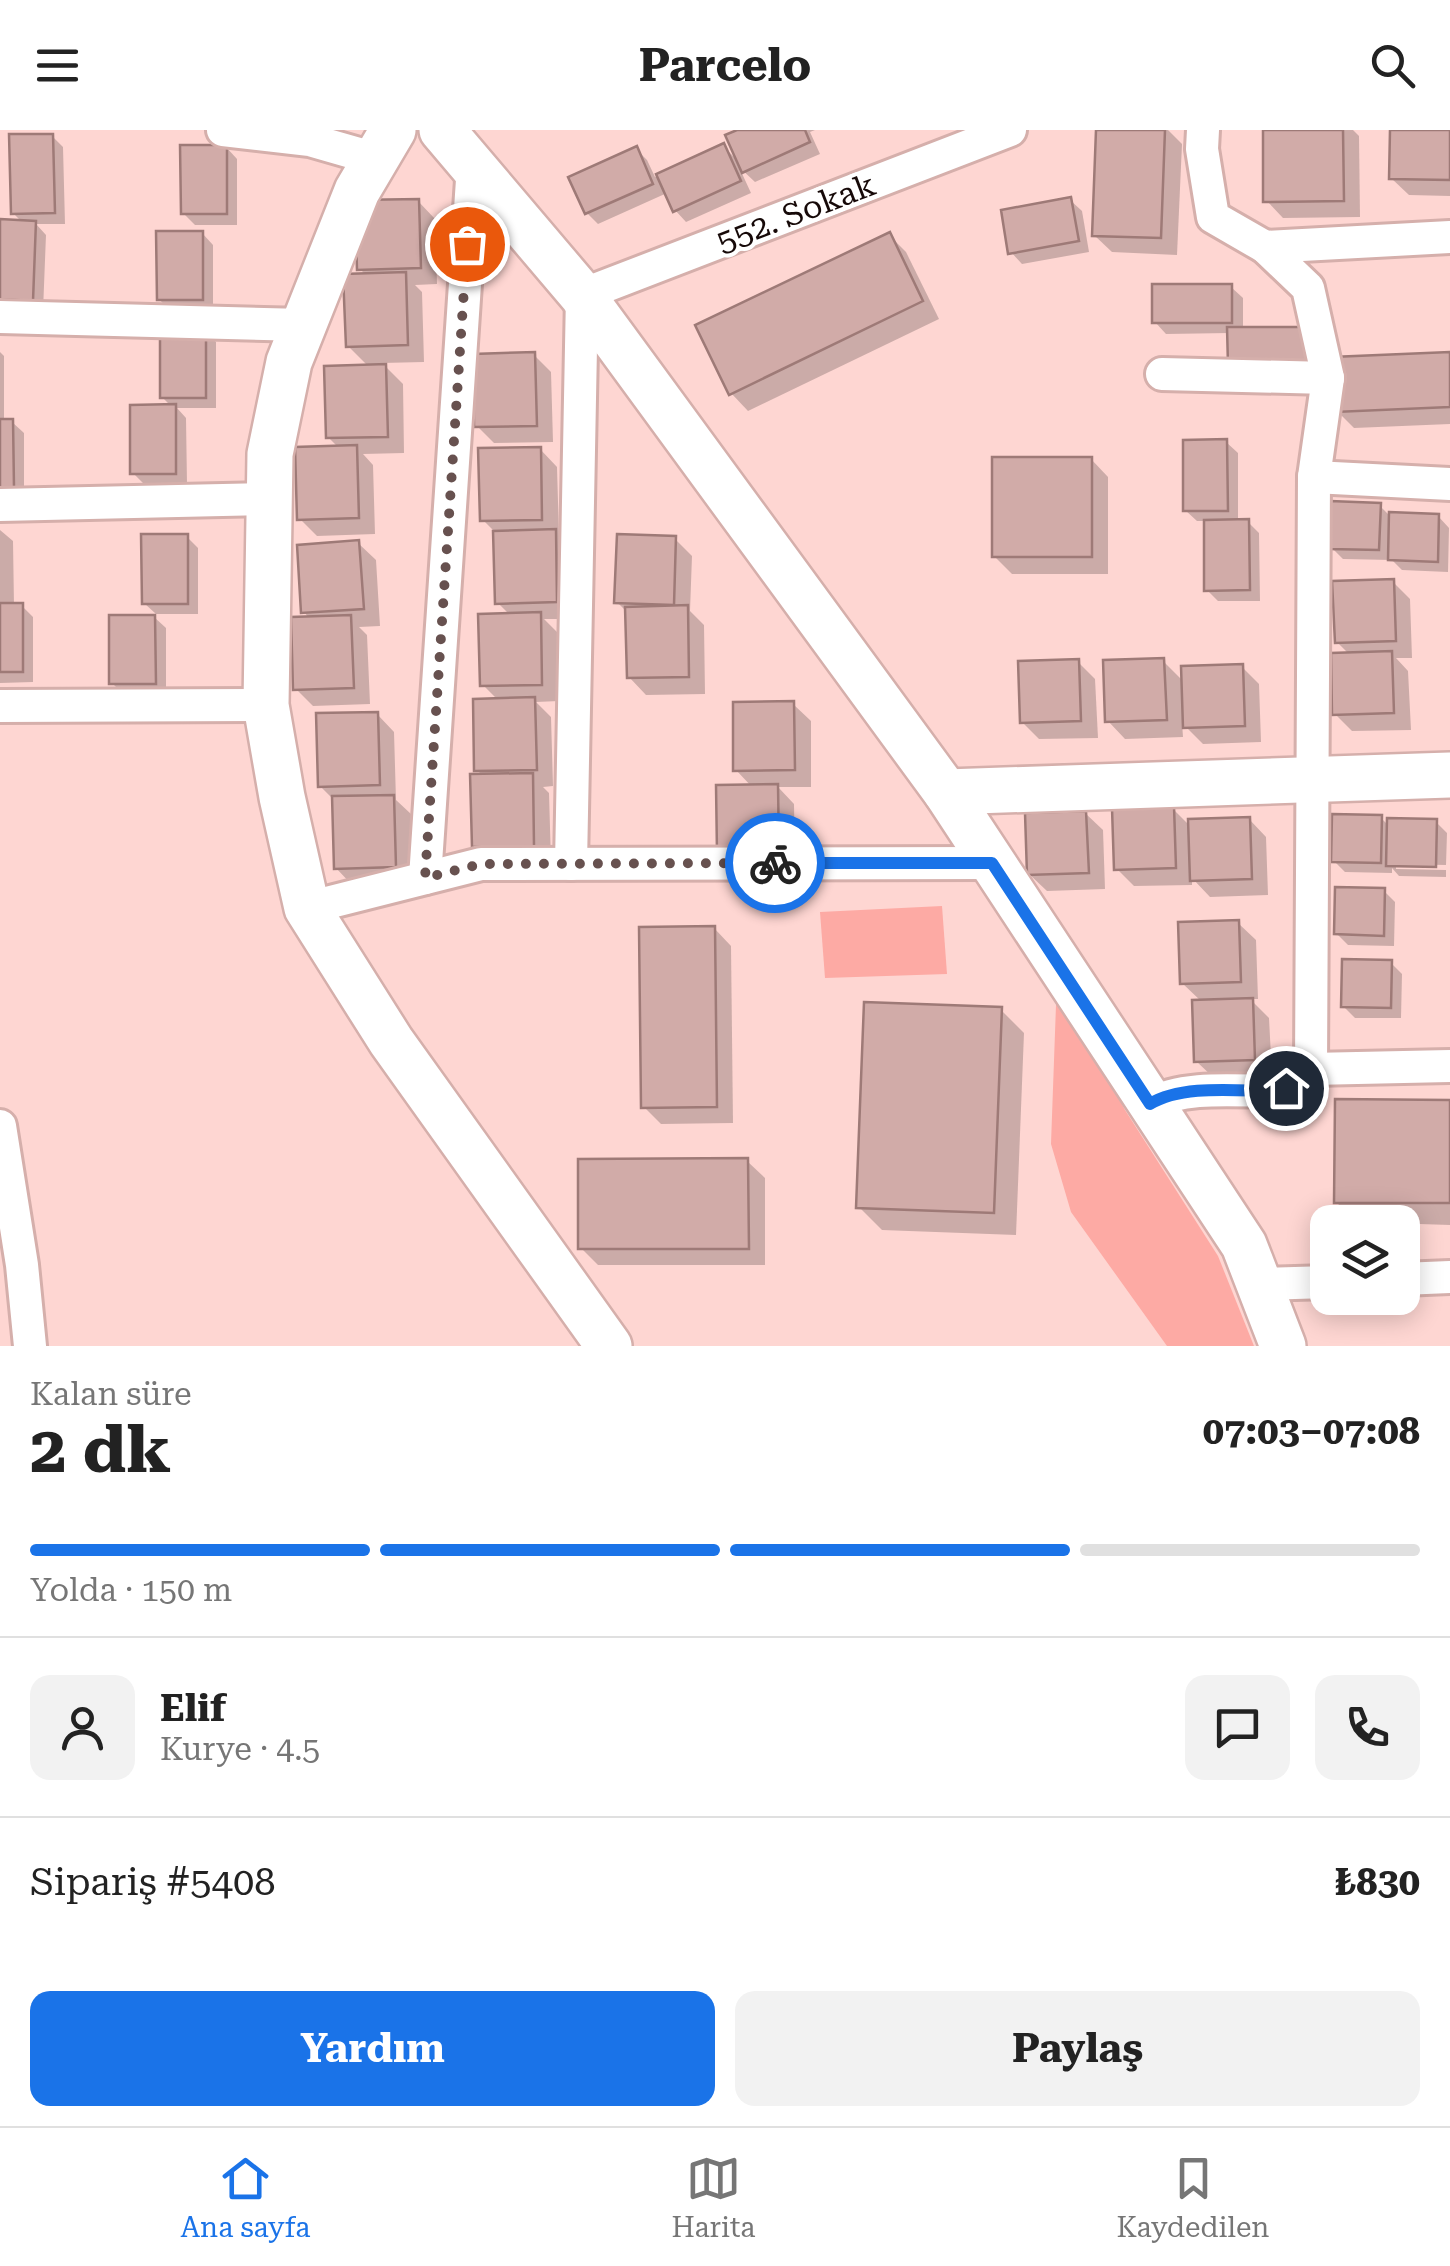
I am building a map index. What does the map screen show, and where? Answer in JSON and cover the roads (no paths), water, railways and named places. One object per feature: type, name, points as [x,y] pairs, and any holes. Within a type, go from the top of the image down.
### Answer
[{"type":"street","points":[[223,130],[368,142],[357,191],[289,362],[270,454],[266,705],[307,908],[391,1041],[609,1346]]},
{"type":"street","points":[[442,130],[582,295],[946,792],[1244,1246],[1283,1346]]},
{"type":"street","name":"552. Sokak","points":[[582,295],[1010,130]]},
{"type":"street","points":[[1203,130],[1202,149],[1213,217],[1265,247],[1308,288],[1328,378],[1314,477],[1311,1069]]},
{"type":"street","points":[[425,878],[472,165]]},
{"type":"street","points":[[1265,247],[1450,238]]},
{"type":"street","points":[[571,864],[582,295]]},
{"type":"street","points":[[0,317],[304,325]]},
{"type":"street","points":[[1162,374],[1328,378]]},
{"type":"street","points":[[1314,477],[1450,484]]},
{"type":"street","points":[[0,505],[269,499]]},
{"type":"street","points":[[0,706],[266,705]]},
{"type":"street","points":[[946,792],[1450,775]]},
{"type":"street","points":[[307,908],[481,864],[992,863]]},
{"type":"street","points":[[1150,1104],[1189,1092],[1274,1091],[1286,1088],[1311,1069],[1450,1066]]},
{"type":"street","points":[[0,1126],[22,1265],[30,1346]]},
{"type":"street","points":[[1420,1278],[1450,1277]]},
{"type":"street","points":[[1258,1284],[1310,1283]]}]
